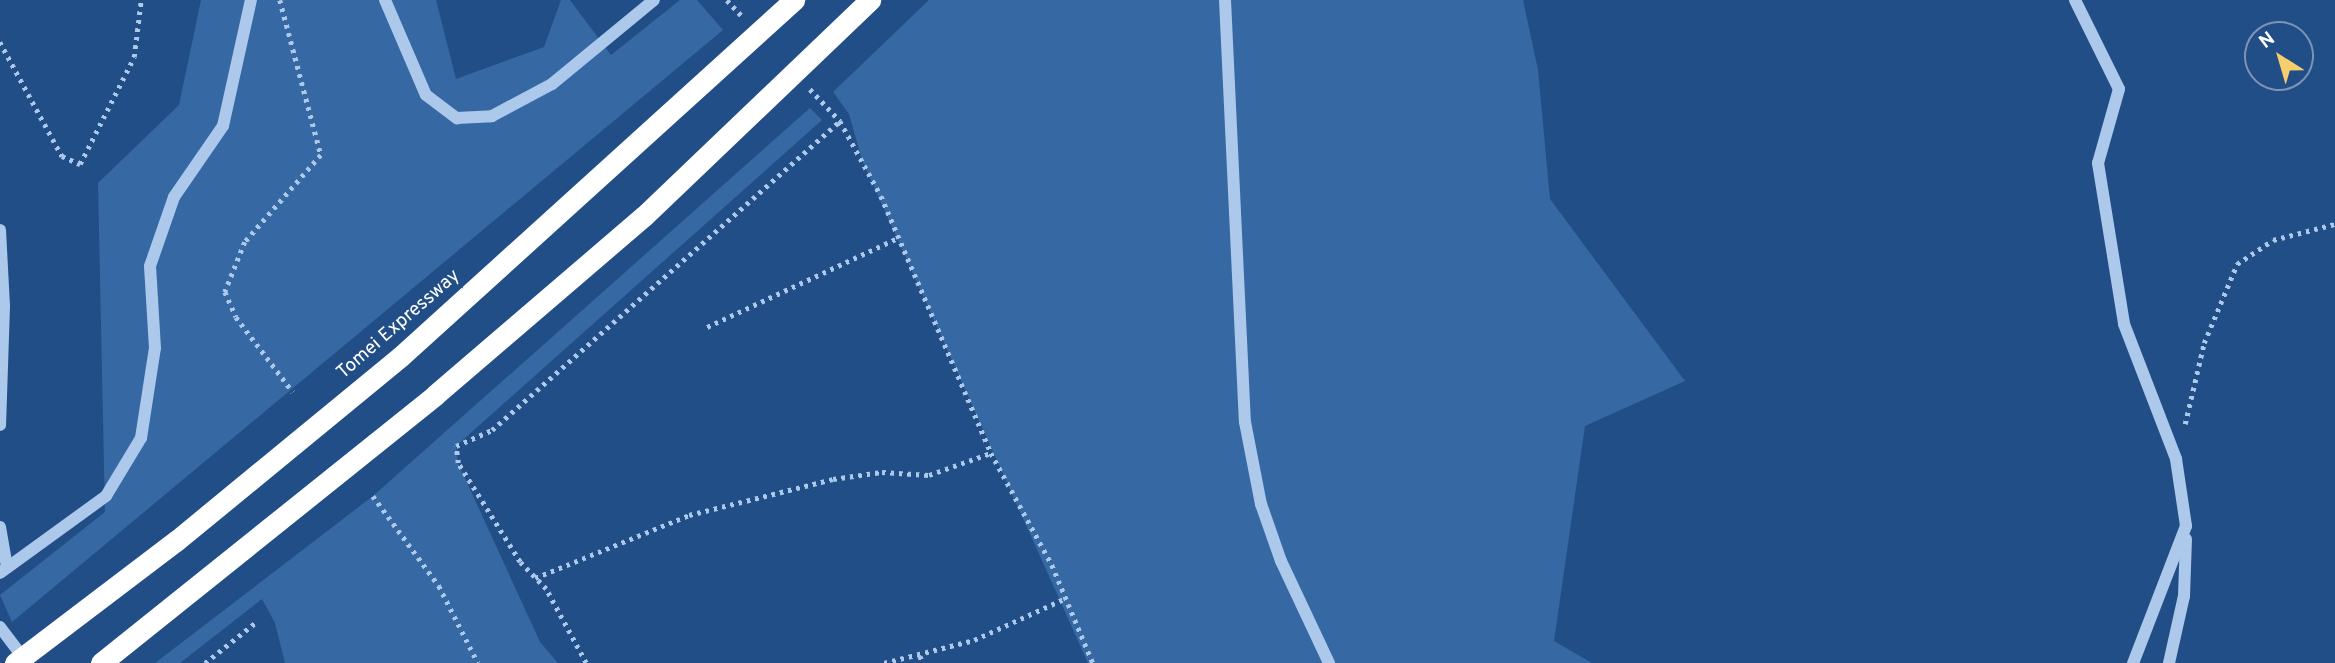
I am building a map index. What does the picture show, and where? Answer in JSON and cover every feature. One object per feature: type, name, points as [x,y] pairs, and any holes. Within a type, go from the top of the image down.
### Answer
[{"type":"highway","name":"Tomei Expressway","points":[[15,663],[176,541],[400,357],[794,0]]},
{"type":"highway","points":[[100,663],[424,404],[644,216],[870,0]]},
{"type":"street","points":[[4,570],[106,496],[141,438],[155,348],[150,266],[174,197],[223,126],[251,0]]},
{"type":"street","points":[[385,0],[426,95],[457,118],[492,116],[552,84],[654,0]]},
{"type":"street","points":[[1225,0],[1245,422],[1261,504],[1277,550],[1329,663]]},
{"type":"street","points":[[2075,0],[2119,89],[2098,163],[2124,324],[2176,459],[2186,526],[2184,596],[2169,663]]},
{"type":"street","points":[[0,230],[4,306],[0,425]]},
{"type":"street","points":[[2133,663],[2186,526]]},
{"type":"street","points":[[0,527],[4,570]]},
{"type":"street","points":[[0,627],[27,663]]},
{"type":"path","points":[[0,42],[62,156],[80,164],[134,57],[141,0]]},
{"type":"path","points":[[280,0],[321,155],[245,242],[225,292],[236,317],[293,392]]},
{"type":"path","points":[[586,663],[535,578],[458,463],[456,446],[492,430],[839,121],[898,238],[991,453],[1066,598],[1093,663]]},
{"type":"path","points":[[2176,459],[2204,343],[2237,264],[2273,240],[2335,225]]},
{"type":"path","points":[[707,327],[898,238]]},
{"type":"path","points":[[535,578],[690,515],[833,479],[882,472],[929,475],[991,453]]},
{"type":"path","points":[[373,496],[439,586],[478,663]]},
{"type":"path","points":[[884,663],[920,656],[974,639],[1066,598]]},
{"type":"path","points":[[205,663],[255,623]]},
{"type":"path","points":[[920,656],[923,663]]},
{"type":"shaded area","points":[[201,0],[436,0],[456,79],[544,47],[561,0],[570,0],[611,55],[680,0],[697,0],[723,30],[12,622],[0,595],[105,512],[98,183],[179,105]]},
{"type":"shaded area","points":[[929,0],[1523,0],[1538,70],[1550,199],[1685,381],[1585,426],[1554,641],[1592,663],[1088,663],[862,160],[849,114],[833,92]]},
{"type":"shaded area","points":[[810,108],[822,120],[456,446],[458,463],[540,642],[558,663],[285,663],[275,623],[262,599],[180,663],[155,663],[373,496]]}]
